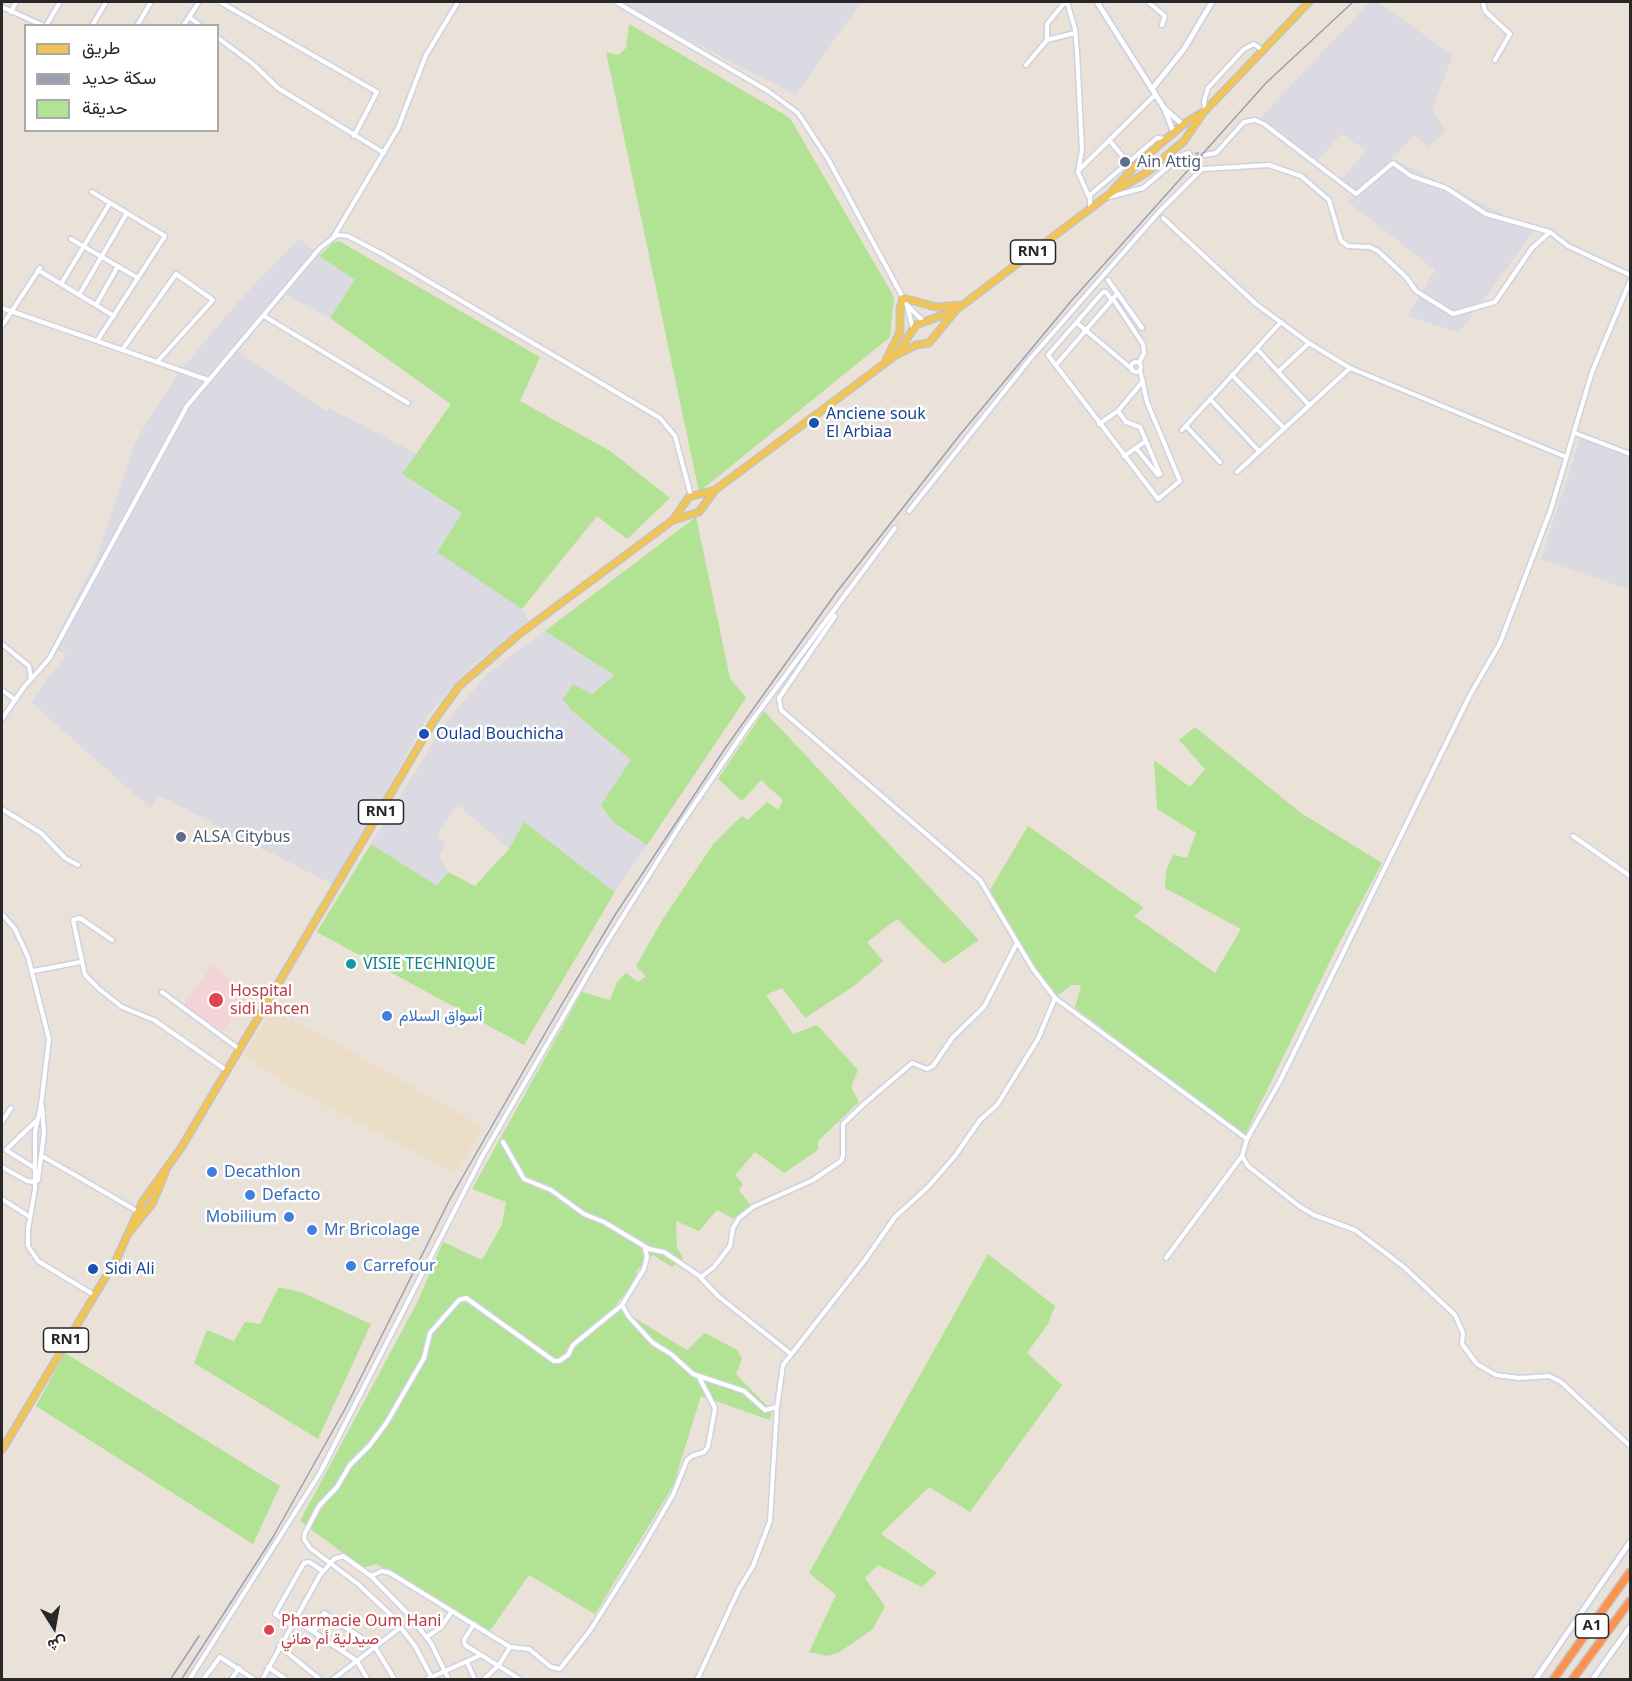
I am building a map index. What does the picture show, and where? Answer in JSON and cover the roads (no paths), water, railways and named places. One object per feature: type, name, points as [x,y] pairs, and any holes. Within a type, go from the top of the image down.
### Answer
[{"type":"highway","name":"A1","points":[[1552,1680],[1630,1572]]},
{"type":"highway","name":"A1","points":[[1572,1680],[1630,1601]]},
{"type":"main road","name":"RN1","points":[[935,334],[965,303],[1111,193],[1143,175],[1184,141],[1204,111],[1309,2]]},
{"type":"main road","name":"RN1","points":[[1111,193],[1131,165],[1204,111]]},
{"type":"main road","points":[[1175,132],[1183,133],[1184,141]]},
{"type":"main road","points":[[1131,165],[1134,174],[1143,175]]},
{"type":"main road","points":[[884,363],[900,332],[900,309],[903,298],[936,308],[965,303]]},
{"type":"main road","name":"RN1","points":[[925,322],[956,310]]},
{"type":"main road","points":[[715,490],[694,496],[685,506],[691,513],[699,512],[715,490],[884,363],[896,355],[929,343],[935,334],[933,327],[925,322],[913,331],[896,355]]},
{"type":"main road","points":[[913,331],[915,339],[921,344]]},
{"type":"main road","points":[[694,496],[702,506]]},
{"type":"main road","name":"RN1","points":[[674,520],[685,506]]},
{"type":"main road","name":"RN1","points":[[2,1450],[131,1230],[137,1211],[165,1173],[436,716],[468,676],[518,635],[674,520],[691,513]]},
{"type":"main road","name":"RN1","points":[[131,1230],[156,1198],[165,1173]]},
{"type":"main road","points":[[149,1193],[156,1198]]},
{"type":"main road","points":[[137,1211],[145,1215]]},
{"type":"street","points":[[10,12],[16,2]]},
{"type":"street","points":[[46,24],[60,2]]},
{"type":"street","points":[[93,24],[106,2]]},
{"type":"street","points":[[138,24],[151,2]]},
{"type":"street","points":[[184,24],[199,2]]},
{"type":"street","points":[[220,2],[377,92],[354,136]]},
{"type":"street","points":[[2,719],[15,699],[49,659],[178,420],[208,380],[333,236],[403,118],[426,55],[458,2]]},
{"type":"street","points":[[616,2],[768,91],[798,113],[828,159],[907,305],[913,331]]},
{"type":"street","points":[[1066,2],[1075,33],[1082,150],[1079,170],[1089,196],[1090,209]]},
{"type":"street","points":[[1047,40],[1047,24],[1066,2]]},
{"type":"street","points":[[1097,2],[1164,108],[1175,132]]},
{"type":"street","points":[[1148,2],[1165,15],[1162,25]]},
{"type":"street","points":[[1152,89],[1184,49],[1212,2]]},
{"type":"street","points":[[1484,2],[1485,11],[1510,34],[1496,60]]},
{"type":"street","points":[[2,7],[40,24]]},
{"type":"street","points":[[189,17],[198,24]]},
{"type":"street","points":[[1026,65],[1047,40],[1075,33]]},
{"type":"street","points":[[219,39],[252,63],[278,88],[384,153]]},
{"type":"street","points":[[1204,111],[1208,88],[1244,49],[1254,44],[1262,50]]},
{"type":"street","points":[[1079,170],[1155,95]]},
{"type":"street","points":[[1164,108],[1184,125]]},
{"type":"street","points":[[1205,155],[1216,153],[1244,122],[1255,120],[1264,124],[1356,194],[1393,163],[1411,176],[1446,188],[1486,214],[1550,232],[1568,246],[1630,275]]},
{"type":"street","points":[[1089,196],[1131,165],[1110,141]]},
{"type":"street","points":[[1104,199],[1143,188],[1182,155],[1189,153]]},
{"type":"street","points":[[909,511],[1030,359],[1159,212],[1202,169],[1269,165],[1301,176],[1329,200],[1341,241],[1348,246],[1370,247],[1378,251],[1420,295],[1453,314],[1467,312],[1495,302],[1532,248],[1550,232]]},
{"type":"street","points":[[1143,175],[1156,178]]},
{"type":"street","points":[[92,192],[165,236],[98,341]]},
{"type":"street","points":[[62,284],[110,203]]},
{"type":"street","points":[[79,295],[127,213]]},
{"type":"street","points":[[1163,218],[1249,298],[1309,343],[1350,368],[1566,457]]},
{"type":"street","points":[[333,236],[344,235],[364,245],[660,418],[675,436],[694,496]]},
{"type":"street","points":[[71,239],[138,278]]},
{"type":"street","points":[[96,305],[118,266]]},
{"type":"street","points":[[2,326],[39,269],[114,316]]},
{"type":"street","points":[[122,350],[176,274],[213,300],[157,362]]},
{"type":"street","points":[[1108,280],[1142,328]]},
{"type":"street","points":[[1166,1258],[1242,1156],[1247,1139],[1280,1081],[1474,686],[1500,643],[1524,583],[1575,433],[1592,372],[1630,281]]},
{"type":"street","points":[[1132,369],[1144,351],[1143,344],[1106,292],[1103,292],[1048,355],[1158,499],[1180,481],[1147,402],[1138,363]]},
{"type":"street","points":[[1056,365],[1117,294]]},
{"type":"street","points":[[907,305],[925,322]]},
{"type":"street","points":[[2,308],[208,380]]},
{"type":"street","points":[[264,316],[408,403]]},
{"type":"street","points":[[1220,462],[1184,428],[1282,322]]},
{"type":"street","points":[[1077,323],[1136,372],[1140,370]]},
{"type":"street","points":[[1278,372],[1309,343]]},
{"type":"street","points":[[1257,349],[1309,405]]},
{"type":"street","points":[[1236,472],[1350,368]]},
{"type":"street","points":[[1232,375],[1284,428]]},
{"type":"street","points":[[1099,424],[1118,411],[1143,381]]},
{"type":"street","points":[[1210,399],[1259,451]]},
{"type":"street","points":[[1118,411],[1126,422],[1140,428],[1160,474],[1158,475],[1136,448]]},
{"type":"street","points":[[1575,433],[1630,454]]},
{"type":"street","points":[[1124,456],[1146,441]]},
{"type":"street","points":[[189,1680],[320,1473],[483,1155],[566,1008],[716,772],[798,657],[895,528]]},
{"type":"street","points":[[835,616],[779,698],[781,710],[798,727],[980,880],[1033,969],[1055,998],[1247,1139]]},
{"type":"street","points":[[2,644],[29,666],[31,679]]},
{"type":"street","points":[[2,690],[15,699]]},
{"type":"street","points":[[2,809],[41,833],[65,858],[78,865]]},
{"type":"street","points":[[1573,836],[1630,876]]},
{"type":"street","points":[[2,914],[15,929],[33,971],[49,1039],[41,1106],[40,1176],[34,1182]]},
{"type":"street","points":[[112,940],[75,917],[72,925],[86,977],[122,1007],[154,1020],[226,1070]]},
{"type":"street","points":[[700,1277],[715,1265],[730,1246],[733,1228],[739,1218],[755,1206],[815,1179],[841,1161],[843,1124],[864,1104],[912,1062],[927,1069],[933,1066],[953,1037],[984,1007],[1017,942]]},
{"type":"street","points":[[33,971],[81,962]]},
{"type":"street","points":[[162,992],[239,1048]]},
{"type":"street","points":[[697,1680],[739,1589],[753,1566],[770,1521],[777,1407],[782,1369],[895,1217],[927,1187],[955,1156],[980,1120],[997,1105],[1038,1039],[1055,998]]},
{"type":"street","points":[[41,1106],[37,1121],[34,1182],[27,1241],[32,1255],[94,1294]]},
{"type":"street","points":[[2,1122],[11,1108]]},
{"type":"street","points":[[6,1150],[37,1121]]},
{"type":"street","points":[[503,1142],[524,1179],[551,1190],[584,1214],[604,1222],[645,1247],[664,1252],[700,1277],[718,1296],[791,1354]]},
{"type":"street","points":[[2,1147],[33,1167]]},
{"type":"street","points":[[42,1156],[137,1211]]},
{"type":"street","points":[[1242,1156],[1248,1166],[1299,1206],[1314,1215],[1355,1230],[1404,1268],[1455,1315],[1463,1333],[1462,1344],[1477,1364],[1496,1375],[1520,1378],[1549,1376],[1561,1382],[1630,1446]]},
{"type":"street","points":[[2,1167],[24,1180],[34,1182]]},
{"type":"street","points":[[2,1199],[30,1217]]},
{"type":"street","points":[[432,1678],[422,1656],[401,1627],[368,1592],[306,1544],[305,1533],[325,1498],[338,1488],[350,1465],[370,1445],[387,1422],[424,1358],[430,1333],[459,1300],[466,1298],[554,1361],[559,1361],[568,1355],[573,1345],[621,1305],[644,1269],[647,1257],[645,1247]]},
{"type":"street","points":[[621,1305],[653,1343],[671,1354],[689,1372],[744,1391],[762,1409],[777,1407]]},
{"type":"street","points":[[371,1576],[382,1571],[390,1573],[510,1647],[529,1649],[556,1669],[564,1665],[642,1548],[673,1495],[687,1460],[692,1455],[704,1452],[708,1447],[715,1411],[699,1377]]},
{"type":"street","points":[[708,1393],[710,1380]]},
{"type":"street","points":[[1535,1680],[1630,1542]]},
{"type":"street","points":[[262,1680],[294,1619],[323,1571],[330,1562],[343,1556],[371,1576],[395,1598],[427,1637],[449,1680]]},
{"type":"street","points":[[291,1625],[275,1614],[304,1563],[309,1562],[323,1571]]},
{"type":"street","points":[[427,1637],[441,1627],[452,1611]]},
{"type":"street","points":[[314,1632],[324,1613],[375,1647],[394,1680]]},
{"type":"street","points":[[294,1619],[357,1660],[368,1680]]},
{"type":"street","points":[[474,1624],[463,1642],[517,1679]]},
{"type":"street","points":[[332,1680],[401,1627]]},
{"type":"street","points":[[1592,1680],[1630,1627]]},
{"type":"street","points":[[279,1646],[321,1680]]},
{"type":"street","points":[[483,1680],[498,1665],[510,1647]]},
{"type":"street","points":[[425,1680],[482,1655]]},
{"type":"street","points":[[203,1680],[218,1657],[223,1657],[255,1680]]},
{"type":"street","points":[[467,1662],[475,1680]]},
{"type":"street","points":[[268,1667],[286,1680]]},
{"type":"street","points":[[231,1680],[238,1668]]},
{"type":"street","points":[[341,1673],[345,1680]]},
{"type":"tunnel","points":[[1189,153],[1205,155]]},
{"type":"railway","points":[[181,1680],[273,1537],[345,1409],[450,1199],[559,1009],[615,915],[726,747],[836,593],[959,436],[1072,300],[1266,83],[1353,2]]},
{"type":"railway","points":[[170,1680],[199,1636]]},
{"type":"place","name":"Ain Attig","points":[[1125,162]]},
{"type":"place","name":"Anciene souk El Arbiaa","points":[[814,423]]},
{"type":"place","name":"Oulad Bouchicha","points":[[424,734]]},
{"type":"place","name":"ALSA Citybus","points":[[181,837]]},
{"type":"place","name":"VISIE TECHNIQUE","points":[[351,964]]},
{"type":"place","name":"Hospital sidi lahcen","points":[[216,1000]]},
{"type":"place","name":"أسواق السلام","points":[[387,1016]]},
{"type":"place","name":"Decathlon","points":[[212,1172]]},
{"type":"place","name":"Defacto","points":[[250,1195]]},
{"type":"place","name":"Mobilium","points":[[289,1217]]},
{"type":"place","name":"Mr Bricolage","points":[[312,1230]]},
{"type":"place","name":"Carrefour","points":[[351,1266]]},
{"type":"place","name":"Sidi Ali","points":[[93,1269]]},
{"type":"place","name":"Pharmacie Oum Hani صيدلية أم هاني","points":[[269,1630]]}]
